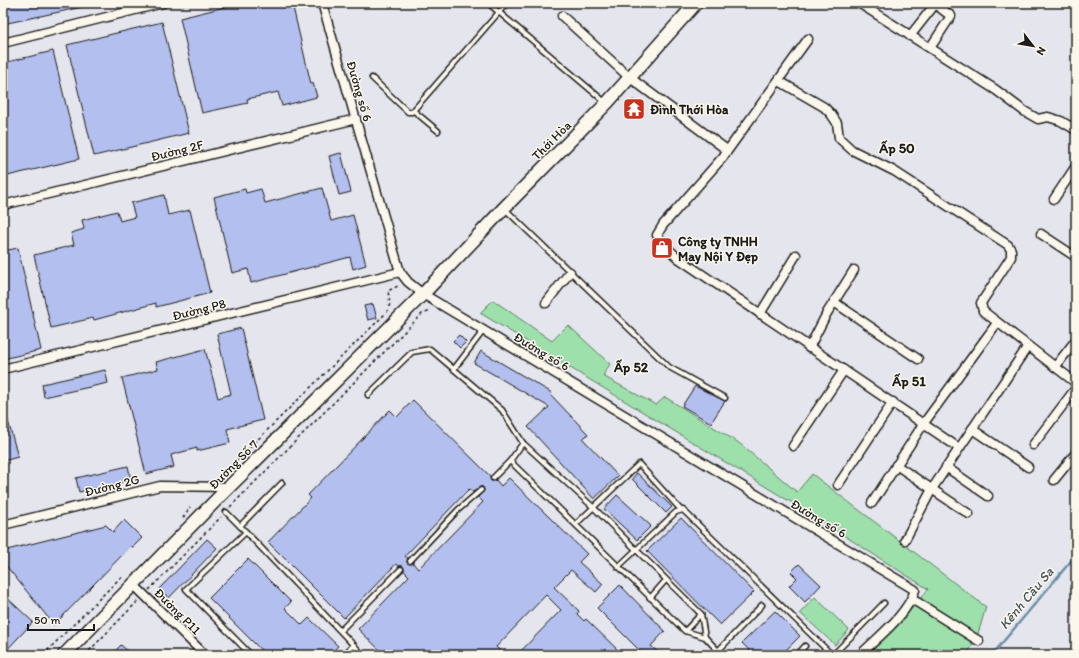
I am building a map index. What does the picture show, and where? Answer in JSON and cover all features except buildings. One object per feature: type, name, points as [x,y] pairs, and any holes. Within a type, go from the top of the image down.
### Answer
[{"type":"street","points":[[3,43],[163,3]]},
{"type":"street","name":"Đường số 6","points":[[322,3],[400,272],[408,282],[423,294],[915,590],[912,599]]},
{"type":"street","name":"Thới Hòa","points":[[423,294],[504,208],[607,103],[696,3]]},
{"type":"street","points":[[859,3],[996,90],[1024,111],[1038,119],[1048,117],[1061,121],[1076,130]]},
{"type":"street","points":[[910,36],[935,3],[951,16],[930,48]]},
{"type":"street","points":[[562,16],[629,77],[728,150]]},
{"type":"street","points":[[808,40],[723,157],[663,225],[657,235],[664,245],[678,258],[959,448]]},
{"type":"street","points":[[779,81],[824,107],[831,114],[836,123],[839,138],[852,150],[894,171],[1008,245],[1011,250],[1011,257],[981,303],[983,311],[1076,383]]},
{"type":"street","name":"Đường 2F","points":[[3,205],[356,119]]},
{"type":"street","points":[[1054,199],[1076,166]]},
{"type":"street","points":[[1041,234],[1076,257]]},
{"type":"street","points":[[760,314],[796,255]]},
{"type":"street","points":[[809,348],[834,302],[854,270]]},
{"type":"street","name":"Đường P8","points":[[3,369],[400,272]]},
{"type":"street","points":[[546,303],[570,272]]},
{"type":"street","name":"Đường Số 7","points":[[64,655],[130,581],[229,487],[423,294]]},
{"type":"street","points":[[834,302],[918,359]]},
{"type":"street","points":[[872,503],[924,423],[997,323]]},
{"type":"street","points":[[1055,367],[1076,340]]},
{"type":"street","points":[[905,540],[932,489],[1028,346]]},
{"type":"street","points":[[793,446],[844,370]]},
{"type":"street","points":[[1033,445],[1076,388]]},
{"type":"street","points":[[838,485],[893,402]]},
{"type":"street","points":[[972,429],[1028,468]]},
{"type":"street","points":[[1054,480],[1076,453]]},
{"type":"street","points":[[896,465],[969,514]]},
{"type":"street","points":[[946,468],[988,496]]},
{"type":"street","name":"Đường 2G","points":[[3,525],[160,486],[229,487]]},
{"type":"street","name":"Đường P11","points":[[130,581],[205,655]]},
{"type":"street","points":[[860,655],[900,614],[912,599],[979,641]]},
{"type":"lane","points":[[488,3],[607,103]]},
{"type":"lane","points":[[372,78],[408,112],[414,111],[507,3]]},
{"type":"lane","points":[[414,111],[438,131]]},
{"type":"lane","points":[[504,208],[669,368],[725,398]]},
{"type":"lane","points":[[454,369],[484,330]]},
{"type":"lane","points":[[368,395],[412,352],[430,349],[502,410],[523,443],[593,507],[701,614],[705,637]]},
{"type":"lane","points":[[493,478],[510,461],[523,443]]},
{"type":"lane","points":[[510,461],[685,631],[705,637],[722,655]]},
{"type":"lane","points":[[576,524],[640,464],[680,509],[686,511],[830,653],[835,653],[884,603]]},
{"type":"lane","points":[[240,526],[282,483]]},
{"type":"lane","points":[[410,560],[458,510],[481,490]]},
{"type":"lane","points":[[618,567],[635,549],[680,509]]},
{"type":"lane","points":[[226,512],[341,630],[363,655]]},
{"type":"lane","points":[[246,532],[186,589],[251,655]]},
{"type":"lane","points":[[341,630],[401,569]]},
{"type":"lane","points":[[650,598],[666,580]]},
{"type":"lane","points":[[718,651],[762,605]]},
{"type":"lane","points":[[685,631],[701,614]]},
{"type":"lane","points":[[344,655],[354,645]]},
{"type":"lane","points":[[796,655],[805,646]]},
{"type":"path","points":[[237,460],[387,312],[390,304],[388,291],[408,282]]},
{"type":"path","points":[[85,655],[422,314],[428,312],[436,301]]},
{"type":"path","points":[[183,518],[190,507]]},
{"type":"path","points":[[43,655],[120,578],[130,581]]},
{"type":"green space","points":[[493,300],[552,341],[568,325],[610,364],[603,376],[656,405],[665,397],[739,443],[797,492],[812,474],[986,607],[977,637],[967,655],[867,655],[919,601],[928,589],[799,507],[480,313]]},
{"type":"green space","points":[[815,597],[849,630],[835,645],[800,613]]},
{"type":"waterway","name":"Kênh Cầu Sa","points":[[992,655],[1076,555]]},
{"type":"place","name":"Đình Thới Hòa","points":[[634,109]]},
{"type":"place","name":"Công ty TNHH May Nội Y Đẹp","points":[[662,248]]},
{"type":"district","name":"Ấp 50","points":[[897,148]]},
{"type":"district","name":"Ấp 52","points":[[631,367]]},
{"type":"district","name":"Ấp 51","points":[[909,381]]}]
